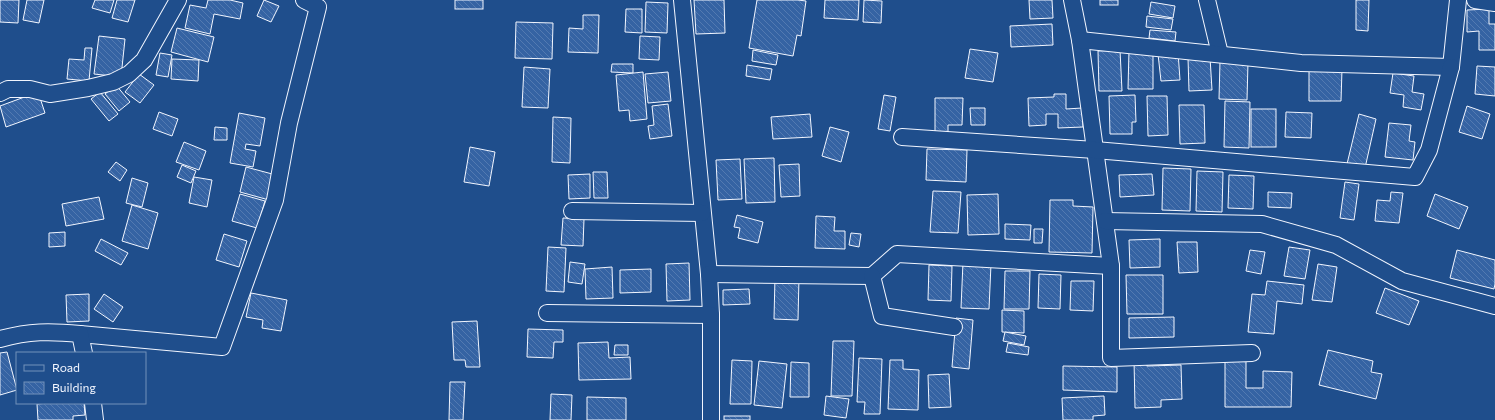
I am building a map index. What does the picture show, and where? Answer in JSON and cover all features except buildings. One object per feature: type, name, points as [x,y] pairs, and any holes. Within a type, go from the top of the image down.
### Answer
[{"type":"street","points":[[0,92],[8,89],[30,89],[50,94],[88,88],[113,82],[129,74],[144,60],[178,0]]},
{"type":"street","points":[[0,339],[37,332],[55,331],[222,348],[275,200],[289,123],[318,7],[304,0]]},
{"type":"street","points":[[682,0],[709,274],[711,315],[711,420]]},
{"type":"street","points":[[1072,0],[1080,40],[1111,266],[1112,358],[1252,353]]},
{"type":"street","points":[[1207,0],[1220,54]]},
{"type":"street","points":[[902,137],[1095,150],[1415,177],[1429,150],[1451,67],[1458,0]]},
{"type":"street","points":[[1475,0],[1495,3]]},
{"type":"street","points":[[1080,40],[1301,63],[1451,67]]},
{"type":"street","points":[[572,211],[702,213]]},
{"type":"street","points":[[1104,221],[1262,224],[1336,245],[1402,281],[1495,306]]},
{"type":"street","points":[[709,274],[872,276],[897,254],[1111,266]]},
{"type":"street","points":[[872,276],[882,316],[954,327]]},
{"type":"street","points":[[547,313],[711,315]]},
{"type":"street","points":[[80,334],[84,352]]},
{"type":"street","points":[[93,404],[95,420]]}]
